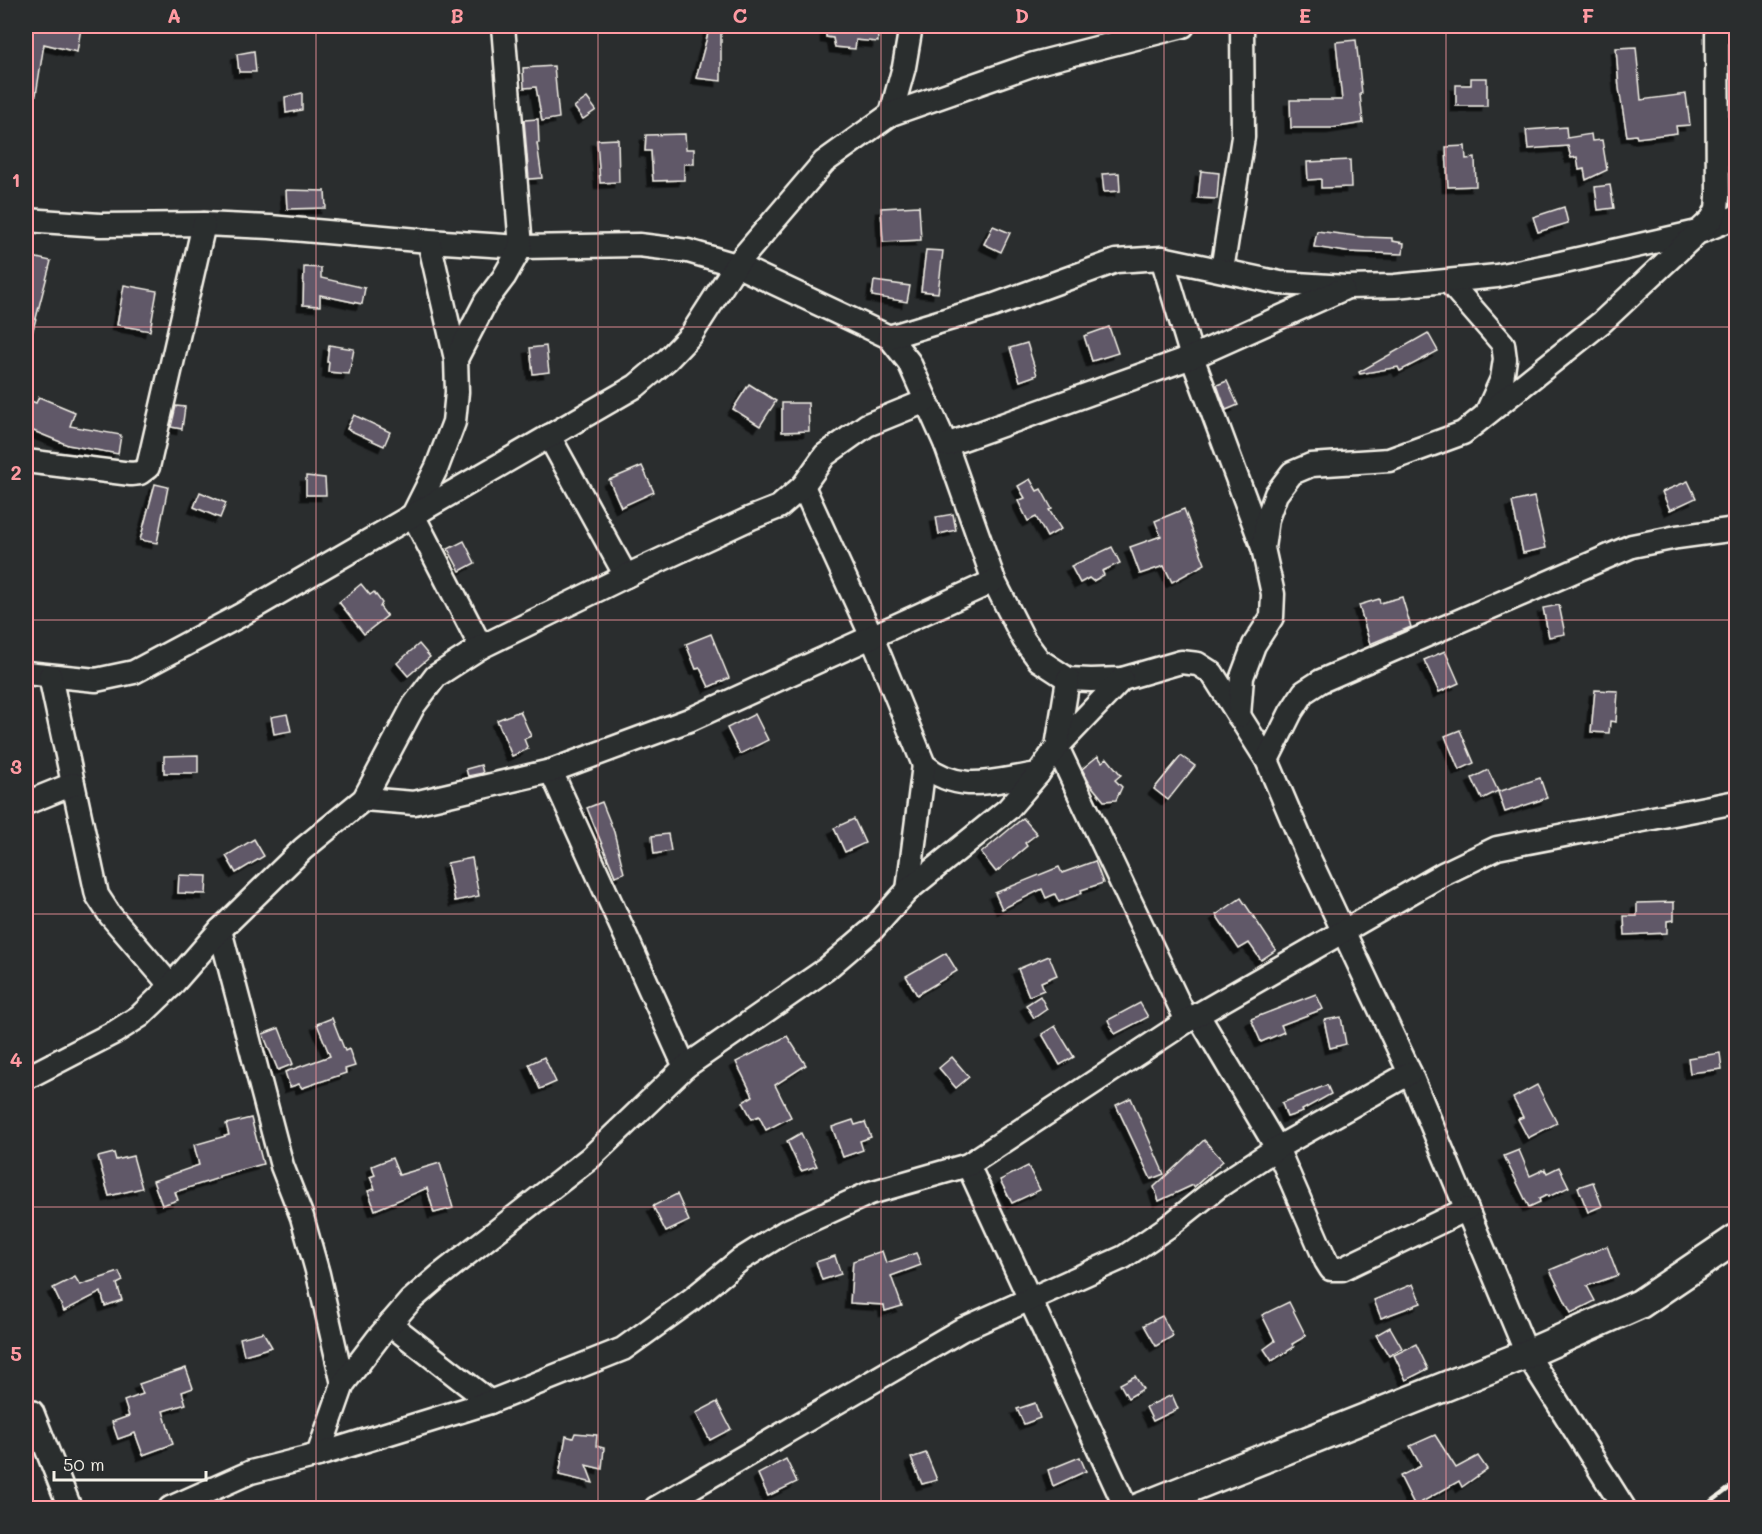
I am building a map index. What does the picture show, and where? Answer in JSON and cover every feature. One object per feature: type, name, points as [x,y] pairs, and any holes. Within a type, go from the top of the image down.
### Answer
[{"type":"street","points":[[456,359],[486,301],[504,277],[521,247],[503,26]]},
{"type":"street","points":[[891,114],[904,67],[911,26]]},
{"type":"street","points":[[26,673],[96,680],[134,672],[239,616],[636,386],[668,359],[691,335],[736,265],[824,162],[891,114],[1034,64],[1183,26]]},
{"type":"street","points":[[1222,270],[1243,137],[1242,26]]},
{"type":"street","points":[[1263,548],[1267,519],[1276,494],[1292,473],[1311,465],[1389,460],[1463,433],[1602,322],[1702,231],[1717,209],[1718,197],[1717,26]]},
{"type":"street","points":[[889,337],[992,306],[1116,261],[1162,258],[1280,283],[1346,287],[1395,286],[1497,276],[1702,231],[1737,217]]},
{"type":"street","points":[[26,220],[100,225],[204,224],[270,227],[521,247],[639,245],[688,251],[736,265],[889,337],[909,362],[946,445],[994,581],[1024,640],[1039,660],[1068,679],[1091,680],[1122,679],[1181,662],[1198,664],[1212,673],[1267,760],[1307,854],[1410,1073],[1527,1354],[1624,1509]]},
{"type":"street","points":[[26,461],[131,474],[140,473],[148,467],[204,224]]},
{"type":"street","points":[[413,515],[437,467],[454,422],[457,392],[456,359],[429,241]]},
{"type":"street","points":[[1162,258],[1192,357],[1263,548],[1273,594],[1272,617],[1254,645],[1242,677],[1239,716]]},
{"type":"street","points":[[1449,282],[1503,344],[1505,359],[1502,380],[1486,415]]},
{"type":"street","points":[[946,445],[1192,357],[1346,287]]},
{"type":"street","points":[[26,1078],[115,1032],[140,1016],[171,986],[220,930],[303,849],[364,799],[414,705],[436,676],[481,647],[626,576],[778,507],[803,486],[825,455],[867,425],[926,401]]},
{"type":"street","points":[[549,436],[626,576]]},
{"type":"street","points":[[803,486],[872,637],[924,765],[908,890]]},
{"type":"street","points":[[413,515],[481,647]]},
{"type":"street","points":[[1267,760],[1291,712],[1304,692],[1321,681],[1632,546],[1737,529]]},
{"type":"street","points":[[364,799],[414,803],[551,771],[689,720],[994,581]]},
{"type":"street","points":[[50,676],[97,896],[110,915],[171,986]]},
{"type":"street","points":[[1068,679],[1057,747],[1193,1018],[1277,1148],[1331,1269],[1342,1269],[1467,1209]]},
{"type":"street","points":[[318,1455],[343,1384],[410,1301],[590,1158],[685,1067],[825,970],[873,929],[908,890],[1008,809],[1038,774],[1057,747],[1122,679]]},
{"type":"street","points":[[924,765],[938,776],[965,784],[1038,774]]},
{"type":"street","points":[[551,771],[685,1067]]},
{"type":"street","points":[[26,802],[73,784]]},
{"type":"street","points":[[170,1509],[251,1472],[318,1455],[490,1402],[623,1349],[691,1300],[740,1260],[785,1232],[870,1193],[968,1165],[1193,1018],[1443,874],[1497,848],[1737,802]]},
{"type":"street","points":[[220,930],[282,1166],[302,1217],[318,1274],[343,1384]]},
{"type":"street","points":[[656,1509],[961,1330],[1124,1257],[1169,1226],[1218,1187],[1277,1148],[1410,1073]]},
{"type":"street","points":[[968,1165],[1126,1509]]},
{"type":"street","points":[[1139,1509],[1527,1354],[1640,1304],[1737,1239]]},
{"type":"street","points":[[390,1324],[490,1402]]},
{"type":"street","points":[[32,1412],[70,1509]]},
{"type":"building","points":[[26,26],[81,28],[77,52],[44,44],[36,95],[26,95]]},
{"type":"building","points":[[710,26],[721,26],[721,81],[696,78]]},
{"type":"building","points":[[826,26],[877,26],[878,42],[856,40],[855,49],[835,47],[833,38],[826,37]]},
{"type":"building","points":[[1356,40],[1363,123],[1332,128],[1291,128],[1290,100],[1342,100],[1336,42]]},
{"type":"building","points":[[1636,47],[1641,100],[1686,94],[1690,125],[1676,126],[1677,133],[1637,138],[1636,135],[1627,136],[1619,88],[1616,48]]},
{"type":"building","points":[[254,51],[256,72],[239,72],[237,54]]},
{"type":"building","points":[[554,66],[559,118],[542,121],[536,87],[524,88],[523,68]]},
{"type":"building","points":[[1471,78],[1487,78],[1487,106],[1456,106],[1456,85],[1471,85]]},
{"type":"building","points":[[302,93],[302,110],[286,113],[285,97]]},
{"type":"building","points":[[587,98],[596,110],[583,119],[574,107]]},
{"type":"building","points":[[538,119],[539,143],[537,143],[542,178],[529,179],[524,120]]},
{"type":"building","points":[[1566,127],[1567,138],[1591,134],[1592,141],[1602,140],[1607,170],[1586,180],[1584,169],[1579,170],[1577,157],[1571,158],[1568,146],[1528,149],[1526,130]]},
{"type":"building","points":[[685,134],[686,149],[694,149],[694,164],[684,164],[684,180],[653,181],[651,151],[645,151],[646,135]]},
{"type":"building","points":[[618,139],[619,182],[600,183],[597,140]]},
{"type":"building","points":[[1465,146],[1466,159],[1475,158],[1476,186],[1448,187],[1446,147]]},
{"type":"building","points":[[1350,160],[1351,187],[1321,188],[1321,179],[1308,180],[1307,162]]},
{"type":"building","points":[[1201,171],[1219,173],[1217,199],[1198,198]]},
{"type":"building","points":[[1119,173],[1120,191],[1104,192],[1102,174]]},
{"type":"building","points":[[1610,185],[1614,208],[1598,210],[1595,187]]},
{"type":"building","points":[[286,190],[325,191],[326,208],[287,209]]},
{"type":"building","points":[[919,206],[921,240],[883,242],[881,208]]},
{"type":"building","points":[[1564,207],[1568,223],[1538,232],[1533,217]]},
{"type":"building","points":[[993,226],[1010,233],[1001,252],[984,244]]},
{"type":"building","points":[[1317,231],[1392,238],[1392,241],[1404,243],[1403,254],[1346,252],[1314,247]]},
{"type":"building","points":[[926,250],[943,251],[938,293],[921,291]]},
{"type":"building","points":[[32,257],[51,261],[30,341],[26,340],[26,288]]},
{"type":"building","points":[[304,267],[321,268],[321,278],[365,288],[362,304],[320,295],[320,306],[303,305]]},
{"type":"building","points":[[874,281],[910,286],[907,302],[872,296]]},
{"type":"building","points":[[124,285],[157,291],[150,331],[117,325]]},
{"type":"building","points":[[1109,327],[1118,353],[1092,361],[1084,336]]},
{"type":"building","points":[[1428,333],[1438,351],[1400,371],[1398,367],[1360,374],[1359,372]]},
{"type":"building","points":[[1027,343],[1037,375],[1020,381],[1010,348]]},
{"type":"building","points":[[329,345],[354,349],[349,374],[328,372]]},
{"type":"building","points":[[546,346],[549,372],[533,374],[530,348]]},
{"type":"building","points":[[1227,381],[1238,405],[1226,410],[1217,385]]},
{"type":"building","points":[[749,384],[776,401],[760,426],[733,409]]},
{"type":"building","points":[[39,397],[75,412],[70,426],[121,435],[118,454],[68,445],[26,428],[26,399],[36,403]]},
{"type":"building","points":[[782,403],[808,403],[809,431],[782,432]]},
{"type":"building","points":[[176,406],[185,407],[182,429],[171,427]]},
{"type":"building","points":[[354,415],[390,432],[384,446],[347,429]]},
{"type":"building","points":[[642,466],[654,492],[621,507],[609,480]]},
{"type":"building","points":[[306,476],[325,478],[326,495],[306,495]]},
{"type":"building","points":[[1030,479],[1037,491],[1041,489],[1052,509],[1049,510],[1061,529],[1047,537],[1036,517],[1028,521],[1018,501],[1025,498],[1018,486]]},
{"type":"building","points":[[1688,481],[1696,498],[1670,510],[1662,492]]},
{"type":"building","points":[[155,484],[168,487],[157,543],[140,540]]},
{"type":"building","points":[[200,492],[226,503],[220,518],[194,507]]},
{"type":"building","points":[[1534,497],[1546,548],[1523,553],[1512,502]]},
{"type":"building","points":[[1184,509],[1205,564],[1172,582],[1164,566],[1140,574],[1130,547],[1161,536],[1155,521]]},
{"type":"building","points":[[953,514],[956,530],[939,534],[936,517]]},
{"type":"building","points":[[464,541],[475,563],[460,571],[448,549]]},
{"type":"building","points":[[1112,547],[1120,563],[1102,571],[1104,575],[1093,581],[1089,578],[1080,583],[1071,566]]},
{"type":"building","points":[[361,584],[370,595],[374,592],[382,603],[380,607],[387,616],[364,634],[339,602]]},
{"type":"building","points":[[1402,597],[1411,627],[1370,644],[1359,605],[1379,599],[1380,603]]},
{"type":"building","points":[[1559,605],[1565,634],[1549,637],[1543,608]]},
{"type":"building","points":[[711,634],[729,678],[709,687],[700,668],[696,669],[686,644]]},
{"type":"building","points":[[419,644],[430,657],[408,676],[397,663]]},
{"type":"building","points":[[1445,651],[1459,683],[1439,692],[1424,660]]},
{"type":"building","points":[[1595,690],[1618,691],[1616,722],[1610,721],[1609,733],[1591,732]]},
{"type":"building","points":[[520,711],[531,736],[524,739],[528,749],[512,756],[497,720]]},
{"type":"building","points":[[287,714],[291,731],[274,734],[271,717]]},
{"type":"building","points":[[755,714],[768,740],[740,754],[727,728]]},
{"type":"building","points":[[1460,730],[1474,763],[1459,770],[1445,736]]},
{"type":"building","points":[[198,755],[198,773],[164,773],[164,756]]},
{"type":"building","points":[[1098,756],[1102,762],[1107,758],[1121,775],[1115,780],[1122,787],[1116,800],[1104,801],[1090,784],[1082,769]]},
{"type":"building","points":[[1181,756],[1195,766],[1168,800],[1154,789]]},
{"type":"building","points":[[481,765],[483,773],[468,776],[466,769]]},
{"type":"building","points":[[1488,770],[1498,791],[1482,799],[1472,778]]},
{"type":"building","points":[[1540,778],[1547,798],[1505,812],[1498,792]]},
{"type":"building","points":[[602,802],[614,832],[624,873],[615,876],[587,808]]},
{"type":"building","points":[[1023,818],[1037,834],[1025,843],[1027,846],[996,872],[981,853]]},
{"type":"building","points":[[854,819],[865,843],[845,852],[834,828]]},
{"type":"building","points":[[668,834],[671,851],[654,854],[652,836]]},
{"type":"building","points":[[254,839],[264,856],[236,873],[226,856]]},
{"type":"building","points":[[472,858],[479,896],[455,901],[447,863]]},
{"type":"building","points":[[1095,861],[1103,883],[1081,890],[1082,893],[1059,902],[1055,894],[1046,898],[1042,889],[1002,909],[995,893],[1059,867],[1062,873]]},
{"type":"building","points":[[179,875],[207,876],[206,894],[178,893]]},
{"type":"building","points":[[1241,898],[1276,950],[1261,960],[1249,943],[1239,949],[1216,915]]},
{"type":"building","points":[[1674,902],[1674,920],[1667,921],[1667,933],[1625,935],[1624,916],[1637,916],[1637,903]]},
{"type":"building","points":[[946,953],[957,971],[917,995],[906,976]]},
{"type":"building","points":[[1049,956],[1057,975],[1041,982],[1044,990],[1029,996],[1018,969]]},
{"type":"building","points":[[1316,994],[1323,1009],[1281,1025],[1284,1032],[1261,1042],[1251,1019]]},
{"type":"building","points":[[1040,996],[1047,1009],[1034,1018],[1026,1005]]},
{"type":"building","points":[[1140,1003],[1148,1017],[1115,1034],[1108,1020]]},
{"type":"building","points":[[1341,1017],[1346,1044],[1330,1048],[1324,1020]]},
{"type":"building","points":[[332,1018],[345,1051],[349,1049],[355,1066],[345,1069],[346,1073],[302,1088],[299,1084],[290,1087],[285,1072],[330,1056],[317,1024]]},
{"type":"building","points":[[1055,1026],[1074,1057],[1060,1065],[1042,1034]]},
{"type":"building","points":[[279,1028],[293,1064],[278,1070],[263,1034]]},
{"type":"building","points":[[787,1036],[806,1065],[775,1085],[791,1117],[766,1130],[759,1116],[752,1119],[743,1102],[753,1096],[736,1062]]},
{"type":"building","points":[[1720,1053],[1722,1069],[1690,1073],[1688,1058]]},
{"type":"building","points":[[544,1057],[556,1082],[540,1089],[529,1064]]},
{"type":"building","points":[[952,1057],[969,1077],[956,1088],[939,1068]]},
{"type":"building","points":[[1327,1085],[1331,1094],[1302,1110],[1303,1112],[1287,1117],[1282,1103]]},
{"type":"building","points":[[1537,1085],[1557,1123],[1528,1138],[1518,1119],[1523,1117],[1513,1098]]},
{"type":"building","points":[[1131,1098],[1164,1174],[1151,1179],[1116,1105]]},
{"type":"building","points":[[251,1118],[263,1164],[219,1176],[219,1178],[175,1192],[178,1200],[162,1205],[153,1181],[199,1165],[194,1145],[229,1135],[226,1124]]},
{"type":"building","points":[[853,1120],[855,1125],[865,1122],[871,1137],[860,1141],[863,1150],[843,1157],[832,1127]]},
{"type":"building","points":[[801,1133],[817,1166],[801,1171],[787,1141]]},
{"type":"building","points":[[1204,1140],[1223,1161],[1194,1187],[1193,1185],[1159,1201],[1154,1187]]},
{"type":"building","points":[[1519,1150],[1530,1176],[1545,1169],[1547,1173],[1559,1167],[1569,1187],[1539,1199],[1540,1202],[1529,1207],[1504,1156]]},
{"type":"building","points":[[114,1153],[116,1160],[133,1156],[142,1188],[109,1196],[98,1157]]},
{"type":"building","points":[[392,1158],[399,1175],[440,1163],[453,1208],[434,1213],[427,1188],[375,1210],[368,1191],[375,1189],[370,1177],[375,1175],[372,1166]]},
{"type":"building","points":[[1028,1166],[1040,1190],[1012,1203],[1000,1180]]},
{"type":"building","points":[[1593,1182],[1602,1206],[1588,1212],[1578,1187]]},
{"type":"building","points":[[677,1194],[689,1221],[666,1232],[653,1206]]},
{"type":"building","points":[[1607,1246],[1618,1275],[1587,1286],[1595,1301],[1571,1313],[1550,1270]]},
{"type":"building","points":[[882,1251],[886,1263],[916,1253],[921,1265],[891,1276],[902,1306],[885,1311],[884,1305],[850,1303],[853,1261]]},
{"type":"building","points":[[835,1256],[841,1274],[822,1280],[816,1262]]},
{"type":"building","points":[[119,1272],[123,1281],[117,1284],[122,1300],[105,1306],[101,1292],[64,1311],[53,1288],[75,1277],[80,1285]]},
{"type":"building","points":[[1413,1284],[1421,1303],[1381,1318],[1374,1300]]},
{"type":"building","points":[[1289,1302],[1306,1336],[1292,1344],[1294,1347],[1272,1361],[1264,1349],[1275,1341],[1262,1315]]},
{"type":"building","points":[[1162,1316],[1173,1336],[1156,1346],[1144,1325]]},
{"type":"building","points":[[1390,1327],[1402,1348],[1389,1356],[1376,1335]]},
{"type":"building","points":[[263,1332],[272,1347],[244,1355],[240,1338]]},
{"type":"building","points":[[1416,1344],[1428,1369],[1406,1380],[1394,1355]]},
{"type":"building","points":[[186,1368],[193,1388],[182,1392],[186,1404],[163,1411],[173,1444],[143,1455],[135,1433],[118,1439],[112,1422],[129,1416],[124,1401],[143,1394],[139,1384]]},
{"type":"building","points":[[1135,1376],[1143,1389],[1128,1398],[1120,1384]]},
{"type":"building","points":[[1172,1395],[1178,1409],[1153,1421],[1146,1407]]},
{"type":"building","points":[[717,1402],[731,1429],[710,1440],[696,1413]]},
{"type":"building","points":[[1035,1403],[1040,1418],[1024,1424],[1017,1409]]},
{"type":"building","points":[[575,1433],[597,1435],[596,1446],[604,1448],[602,1469],[586,1465],[593,1483],[559,1475],[566,1436],[573,1438]]},
{"type":"building","points":[[1435,1435],[1456,1468],[1478,1456],[1487,1469],[1462,1487],[1459,1481],[1415,1506],[1400,1476],[1421,1466],[1410,1446]]},
{"type":"building","points":[[926,1453],[937,1480],[922,1484],[911,1458]]},
{"type":"building","points":[[1080,1457],[1086,1471],[1053,1486],[1048,1470]]},
{"type":"building","points":[[786,1459],[797,1482],[768,1496],[758,1474]]},
{"type":"railway","points":[[1703,1508],[1736,1483]]}]
